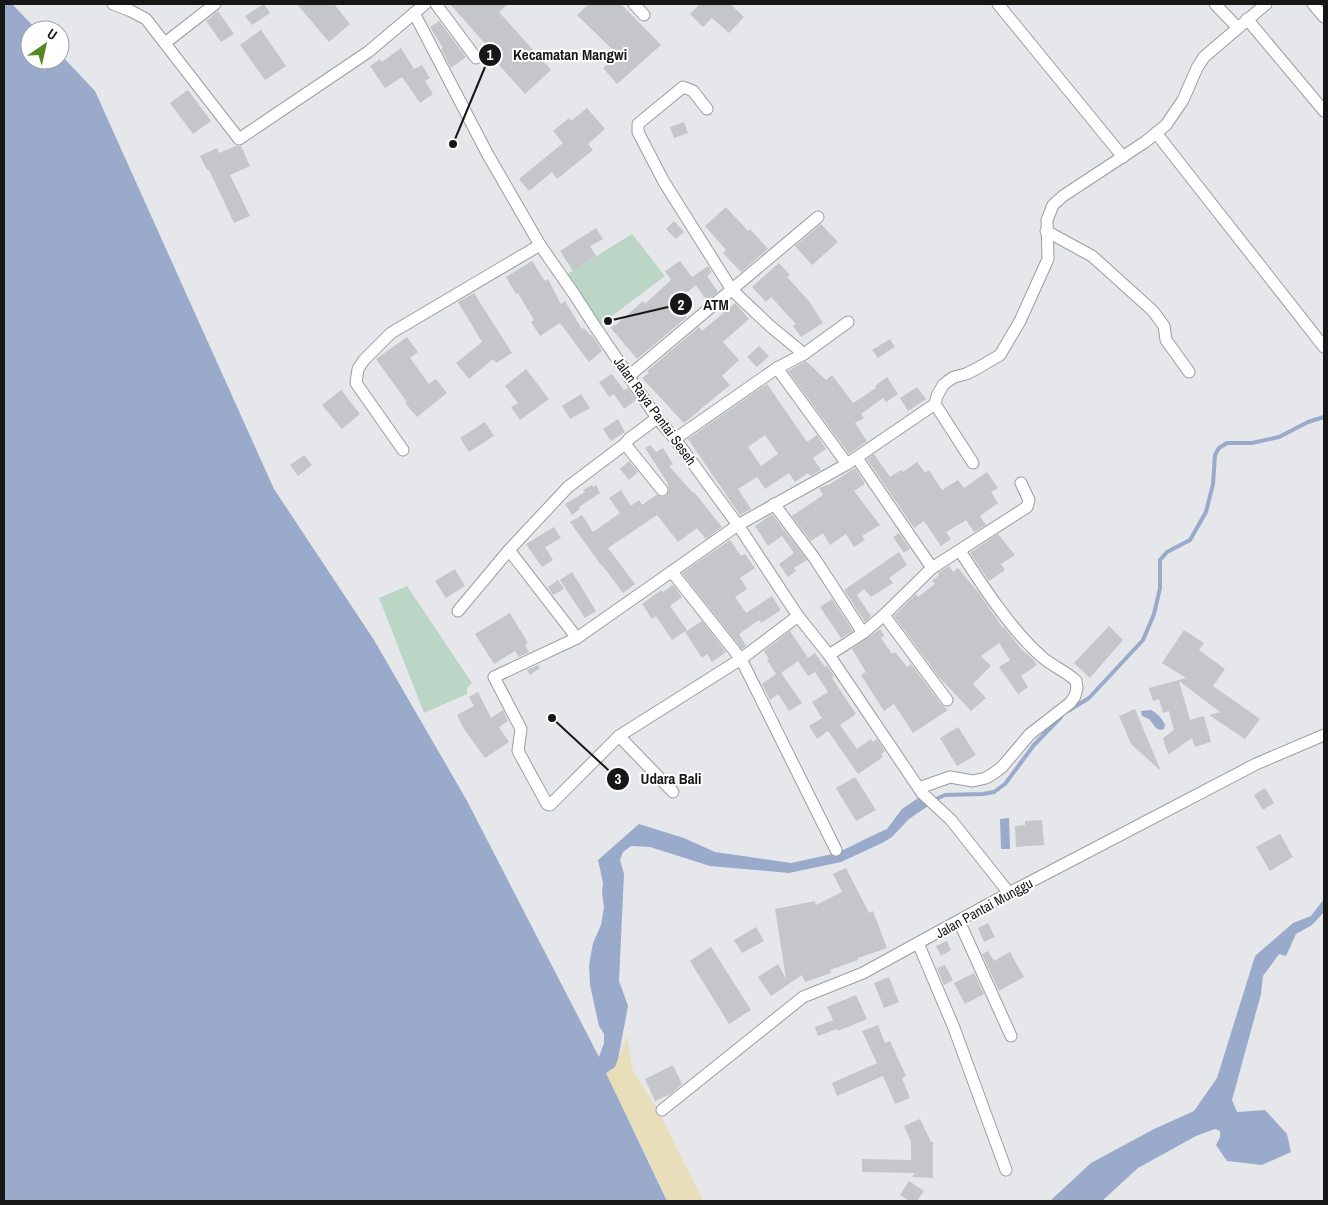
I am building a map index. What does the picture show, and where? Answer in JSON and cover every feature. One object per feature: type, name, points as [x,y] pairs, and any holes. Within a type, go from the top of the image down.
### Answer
[{"type":"street","points":[[113,4],[146,19],[239,139],[368,52],[425,4]]},
{"type":"street","points":[[165,42],[215,4]]},
{"type":"street","points":[[436,4],[476,58]]},
{"type":"street","points":[[634,4],[644,15]]},
{"type":"street","points":[[998,4],[1123,157]]},
{"type":"street","points":[[1214,4],[1237,27]]},
{"type":"street","points":[[798,616],[741,659],[619,736],[550,805],[547,804],[518,751],[521,729],[494,677],[577,638],[738,525],[852,461],[934,404],[940,390],[948,381],[976,369],[1000,355],[1020,321],[1048,259],[1047,220],[1054,205],[1062,196],[1123,157],[1166,124],[1183,100],[1204,57],[1266,4]]},
{"type":"street","points":[[1314,4],[1324,17]]},
{"type":"street","name":"Jalan Raya Pantai Seseh","points":[[414,13],[488,155],[540,245],[660,421],[738,525],[798,616],[829,655],[921,790],[951,820],[1009,893]]},
{"type":"street","points":[[1247,19],[1324,110]]},
{"type":"street","points":[[707,109],[693,91],[683,87],[638,124],[637,128],[664,182],[732,290],[770,326],[804,354]]},
{"type":"street","points":[[1156,133],[1324,347]]},
{"type":"street","points":[[629,376],[818,217]]},
{"type":"street","points":[[1046,232],[1092,256],[1152,311],[1164,326],[1166,340],[1189,372]]},
{"type":"street","points":[[403,450],[356,382],[358,369],[364,360],[391,333],[540,245]]},
{"type":"street","points":[[675,439],[777,368],[804,354],[848,322]]},
{"type":"street","points":[[777,368],[852,461],[932,568]]},
{"type":"street","points":[[934,404],[973,463]]},
{"type":"street","points":[[458,611],[509,550],[568,486],[625,444],[629,439],[660,421]]},
{"type":"street","points":[[625,444],[662,490]]},
{"type":"street","points":[[829,655],[863,633],[932,568],[1027,507],[1029,500],[1021,483]]},
{"type":"street","points":[[774,504],[815,559],[863,633]]},
{"type":"street","points":[[509,550],[577,638]]},
{"type":"street","points":[[921,790],[950,777],[972,781],[986,778],[994,773],[1002,767],[1030,734],[1070,703],[1075,696],[1077,688],[1076,681],[1070,674],[1051,664],[1041,656],[1018,632],[985,589],[960,551]]},
{"type":"street","points":[[672,572],[741,659],[836,850]]},
{"type":"street","points":[[884,615],[947,700]]},
{"type":"street","name":"Jalan Pantai Munggu","points":[[662,1110],[803,998],[863,973],[1009,893],[1256,764],[1324,735]]},
{"type":"street","points":[[619,736],[673,792]]},
{"type":"street","points":[[959,921],[1011,1036]]},
{"type":"street","points":[[918,943],[954,1028],[1006,1170]]},
{"type":"green space","points":[[632,234],[665,276],[596,328],[563,277]]},
{"type":"green space","points":[[407,586],[472,683],[467,688],[467,694],[424,713],[379,598]]},
{"type":"sand","points":[[627,1036],[633,1071],[659,1112],[703,1201],[668,1201],[606,1073],[615,1067]]},
{"type":"water","points":[[4,4],[12,4],[27,20],[20,20],[20,70],[70,70],[70,65],[95,91],[274,489],[374,640],[466,799],[599,1057],[604,1043],[604,1034],[599,1026],[590,985],[589,965],[593,943],[601,925],[604,907],[603,883],[598,860],[639,824],[684,838],[715,852],[791,863],[837,853],[887,829],[902,809],[921,796],[928,806],[909,819],[892,837],[882,843],[841,862],[789,873],[710,866],[650,847],[631,846],[623,852],[620,860],[624,874],[619,981],[628,1006],[618,1059],[615,1067],[606,1073],[667,1201],[4,1201]]},
{"type":"water","points":[[1151,710],[1163,720],[1164,729],[1156,728],[1149,719],[1142,716],[1141,711]]},
{"type":"water","points":[[1009,818],[1010,849],[1001,849],[1000,819]]},
{"type":"water","points":[[1324,899],[1324,912],[1312,925],[1296,934],[1286,956],[1279,954],[1263,976],[1261,994],[1232,1100],[1237,1112],[1265,1110],[1287,1134],[1291,1152],[1262,1165],[1227,1161],[1216,1145],[1220,1137],[1220,1131],[1215,1129],[1196,1136],[1138,1168],[1102,1201],[1050,1201],[1091,1163],[1154,1129],[1194,1111],[1217,1078],[1255,956],[1293,923],[1311,916]]},
{"type":"building","points":[[264,4],[270,13],[252,25],[245,16]]},
{"type":"building","points":[[297,4],[334,4],[350,24],[329,42]]},
{"type":"building","points":[[450,4],[508,4],[499,12],[551,70],[525,94],[484,48],[487,46]]},
{"type":"building","points":[[589,4],[621,4],[661,45],[617,84],[603,68],[618,55],[577,15]]},
{"type":"building","points":[[700,4],[730,4],[744,17],[729,33],[712,18],[703,27],[690,14]]},
{"type":"building","points":[[218,11],[234,34],[221,42],[206,21]]},
{"type":"building","points":[[439,21],[466,57],[451,68],[441,49],[443,48],[430,27]]},
{"type":"building","points":[[261,30],[286,66],[265,80],[240,45]]},
{"type":"building","points":[[401,48],[414,69],[422,65],[430,78],[425,81],[433,94],[420,103],[402,77],[385,88],[370,66],[380,59],[382,62]]},
{"type":"building","points":[[188,90],[211,121],[193,134],[170,103]]},
{"type":"building","points":[[587,108],[605,129],[588,144],[593,150],[557,179],[552,172],[529,191],[519,179],[563,143],[553,131],[569,118],[571,121]]},
{"type":"building","points":[[684,122],[688,133],[674,138],[670,127]]},
{"type":"building","points":[[236,146],[241,146],[250,166],[230,175],[250,216],[234,223],[209,170],[207,170],[200,156],[217,148],[219,153]]},
{"type":"building","points":[[726,207],[768,249],[741,272],[723,253],[726,250],[705,226]]},
{"type":"building","points":[[674,221],[684,232],[676,239],[666,229]]},
{"type":"building","points":[[821,224],[838,242],[812,265],[795,246]]},
{"type":"building","points":[[596,228],[603,239],[590,246],[596,256],[573,271],[560,251]]},
{"type":"building","points":[[532,261],[545,281],[548,279],[561,304],[565,301],[582,329],[584,328],[591,334],[601,349],[602,351],[589,362],[560,323],[540,336],[531,322],[534,320],[506,277]]},
{"type":"building","points":[[680,261],[692,277],[708,266],[712,272],[707,276],[718,292],[707,301],[696,285],[674,303],[687,317],[637,359],[610,327],[616,325],[643,301],[645,304],[671,280],[665,271]]},
{"type":"building","points":[[779,263],[790,275],[787,277],[809,301],[823,323],[801,337],[793,326],[796,324],[771,297],[766,302],[752,287]]},
{"type":"building","points":[[474,293],[512,353],[496,363],[493,359],[469,379],[456,363],[482,342],[458,302]]},
{"type":"building","points":[[735,303],[749,319],[723,342],[739,360],[722,376],[730,385],[684,423],[642,378],[649,373],[647,371],[699,327],[702,331]]},
{"type":"building","points":[[407,337],[418,352],[410,358],[429,384],[436,379],[447,393],[417,417],[405,403],[407,402],[376,359]]},
{"type":"building","points":[[890,339],[895,347],[878,358],[872,350]]},
{"type":"building","points":[[759,346],[769,356],[757,367],[747,357]]},
{"type":"building","points":[[806,361],[826,380],[832,375],[853,403],[876,388],[875,386],[887,377],[898,394],[886,402],[883,398],[861,414],[864,418],[855,423],[867,441],[849,454],[788,371]]},
{"type":"building","points":[[526,369],[549,399],[520,420],[511,407],[518,403],[505,386]]},
{"type":"building","points":[[612,374],[624,390],[628,388],[636,400],[624,409],[614,394],[609,397],[599,382]]},
{"type":"building","points":[[767,384],[807,442],[817,435],[826,449],[813,458],[821,470],[810,476],[808,473],[795,482],[789,473],[765,489],[757,477],[738,489],[751,509],[740,515],[688,439]],"holes":[[[765,435],[778,454],[761,466],[748,447]]]},
{"type":"building","points":[[917,387],[926,399],[908,411],[900,398]]},
{"type":"building","points":[[341,390],[360,414],[342,429],[322,405]]},
{"type":"building","points":[[581,394],[590,408],[570,419],[562,406]]},
{"type":"building","points":[[618,419],[625,432],[611,441],[603,429]]},
{"type":"building","points":[[485,422],[494,436],[469,452],[460,438]]},
{"type":"building","points":[[650,445],[656,452],[663,448],[673,464],[669,466],[694,492],[722,527],[706,539],[697,528],[678,542],[657,515],[608,548],[635,584],[623,593],[570,522],[582,515],[593,532],[620,513],[609,498],[621,490],[631,506],[639,500],[642,505],[656,495],[663,497],[667,495],[669,489],[667,482],[645,448]]},
{"type":"building","points":[[874,454],[890,477],[901,470],[903,472],[917,462],[925,473],[929,470],[942,490],[958,480],[964,488],[987,472],[998,488],[991,492],[998,503],[980,516],[986,525],[974,532],[966,520],[946,532],[951,539],[941,546],[924,521],[914,528],[867,459]]},
{"type":"building","points":[[304,455],[312,465],[298,476],[290,465]]},
{"type":"building","points":[[629,461],[638,472],[629,480],[620,469]]},
{"type":"building","points":[[855,468],[865,484],[854,491],[880,525],[862,536],[865,540],[854,547],[846,534],[830,545],[823,533],[811,541],[792,516],[823,495],[819,488],[830,484]]},
{"type":"building","points":[[592,485],[593,487],[596,485],[600,493],[579,507],[580,509],[572,515],[565,504],[585,492],[583,490]]},
{"type":"building","points":[[772,514],[807,560],[794,568],[796,571],[788,577],[779,564],[794,553],[782,536],[768,546],[755,526]]},
{"type":"building","points":[[554,527],[561,538],[545,547],[553,560],[542,567],[526,544]]},
{"type":"building","points":[[899,533],[910,549],[904,553],[893,537]]},
{"type":"building","points":[[998,534],[1015,555],[1001,564],[1005,570],[989,581],[970,553]]},
{"type":"building","points":[[730,540],[741,556],[745,554],[755,568],[740,578],[747,589],[735,597],[746,613],[772,596],[781,610],[761,623],[759,620],[739,634],[746,646],[742,649],[682,573]]},
{"type":"building","points":[[899,552],[907,565],[889,578],[893,583],[871,597],[864,589],[857,595],[871,616],[865,622],[844,590]]},
{"type":"building","points":[[949,566],[953,572],[958,568],[978,592],[1003,628],[1037,665],[1021,676],[1028,687],[1018,694],[999,667],[1010,660],[999,643],[981,656],[991,666],[973,684],[986,698],[971,711],[939,677],[894,616],[916,594],[918,597],[935,584],[932,581],[939,575],[938,573]]},
{"type":"building","points":[[455,569],[465,586],[446,598],[435,581]]},
{"type":"building","points":[[572,572],[596,611],[585,618],[560,580]]},
{"type":"building","points":[[558,580],[564,589],[553,595],[548,587]]},
{"type":"building","points":[[673,585],[682,597],[670,606],[687,630],[672,640],[656,616],[652,619],[642,604],[661,590],[663,592]]},
{"type":"building","points":[[832,599],[853,631],[841,638],[820,607]]},
{"type":"building","points":[[510,613],[528,643],[525,645],[529,652],[519,657],[515,651],[494,664],[475,634]]},
{"type":"building","points":[[702,621],[726,652],[712,662],[707,654],[702,658],[685,632]]},
{"type":"building","points":[[1109,626],[1123,640],[1090,678],[1074,663]]},
{"type":"building","points":[[880,629],[884,635],[881,638],[892,654],[895,652],[907,667],[911,664],[941,704],[948,710],[913,733],[894,704],[884,711],[861,675],[866,672],[852,649]]},
{"type":"building","points":[[1184,630],[1204,643],[1199,650],[1225,669],[1213,686],[1260,719],[1245,739],[1209,715],[1220,712],[1179,681],[1190,720],[1204,716],[1211,742],[1195,747],[1192,738],[1169,754],[1166,749],[1163,738],[1174,730],[1169,711],[1163,713],[1159,699],[1153,701],[1149,688],[1186,678],[1162,663]]},
{"type":"building","points":[[790,631],[808,658],[815,653],[825,667],[827,666],[834,676],[832,678],[856,714],[840,725],[857,749],[871,739],[873,742],[877,739],[885,751],[881,754],[883,757],[858,774],[828,731],[817,739],[809,726],[822,718],[812,702],[828,692],[815,672],[808,676],[798,661],[781,673],[802,703],[789,711],[778,694],[770,700],[762,684],[776,674],[767,660],[769,659],[764,651]]},
{"type":"building","points":[[538,665],[540,668],[530,675],[527,670]]},
{"type":"building","points":[[478,692],[491,718],[503,710],[508,721],[499,727],[509,742],[485,758],[464,729],[457,715],[474,706],[469,697]]},
{"type":"building","points":[[1135,709],[1161,771],[1131,744],[1119,716]]},
{"type":"building","points":[[958,727],[976,755],[957,766],[940,738]]},
{"type":"building","points":[[855,777],[876,810],[856,821],[836,788]]},
{"type":"building","points":[[1265,788],[1274,803],[1263,810],[1254,795]]},
{"type":"building","points":[[1042,820],[1044,845],[1016,847],[1015,826],[1025,825],[1025,821]]},
{"type":"building","points":[[1280,834],[1293,857],[1270,871],[1256,847]]},
{"type":"building","points":[[846,868],[869,913],[873,911],[887,948],[858,958],[858,960],[830,970],[831,973],[805,982],[802,975],[771,996],[758,977],[778,964],[786,979],[775,909],[815,901],[816,905],[842,892],[833,874]]},
{"type":"building","points":[[988,923],[995,937],[984,942],[978,928]]},
{"type":"building","points":[[756,927],[764,941],[742,953],[734,940]]},
{"type":"building","points":[[947,941],[951,950],[941,956],[936,946]]},
{"type":"building","points":[[711,947],[751,1010],[729,1024],[690,961]]},
{"type":"building","points":[[988,951],[994,961],[1010,952],[1024,977],[999,991],[982,954]]},
{"type":"building","points":[[945,965],[953,980],[944,985],[937,968]]},
{"type":"building","points":[[974,973],[984,994],[965,1004],[954,983]]},
{"type":"building","points":[[889,977],[899,1002],[884,1008],[874,983]]},
{"type":"building","points":[[856,995],[867,1019],[838,1031],[837,1029],[818,1036],[815,1027],[833,1020],[827,1007]]},
{"type":"building","points":[[878,1025],[885,1043],[890,1041],[906,1076],[902,1078],[910,1098],[895,1104],[883,1076],[837,1096],[832,1083],[877,1063],[862,1031]]},
{"type":"building","points":[[673,1065],[682,1084],[671,1094],[655,1101],[645,1079]]},
{"type":"building","points":[[920,1119],[931,1142],[933,1142],[933,1178],[912,1177],[915,1173],[862,1172],[862,1159],[911,1160],[911,1141],[904,1126]]},
{"type":"building","points":[[909,1181],[924,1191],[917,1201],[909,1201],[900,1195]]},
{"type":"waterway","points":[[1068,711],[1089,698],[1143,640],[1154,614],[1160,588],[1160,560],[1167,552],[1190,540],[1206,512],[1213,484],[1215,455],[1219,448],[1227,443],[1252,443],[1279,437],[1308,422],[1324,417]]},
{"type":"waterway","points":[[934,800],[945,795],[994,792],[1005,784],[1034,745],[1061,717]]},
{"type":"place","name":"Kecamatan Mangwi","points":[[453,144]]},
{"type":"place","name":"ATM","points":[[608,321]]},
{"type":"place","name":"Udara Bali","points":[[552,718]]}]
